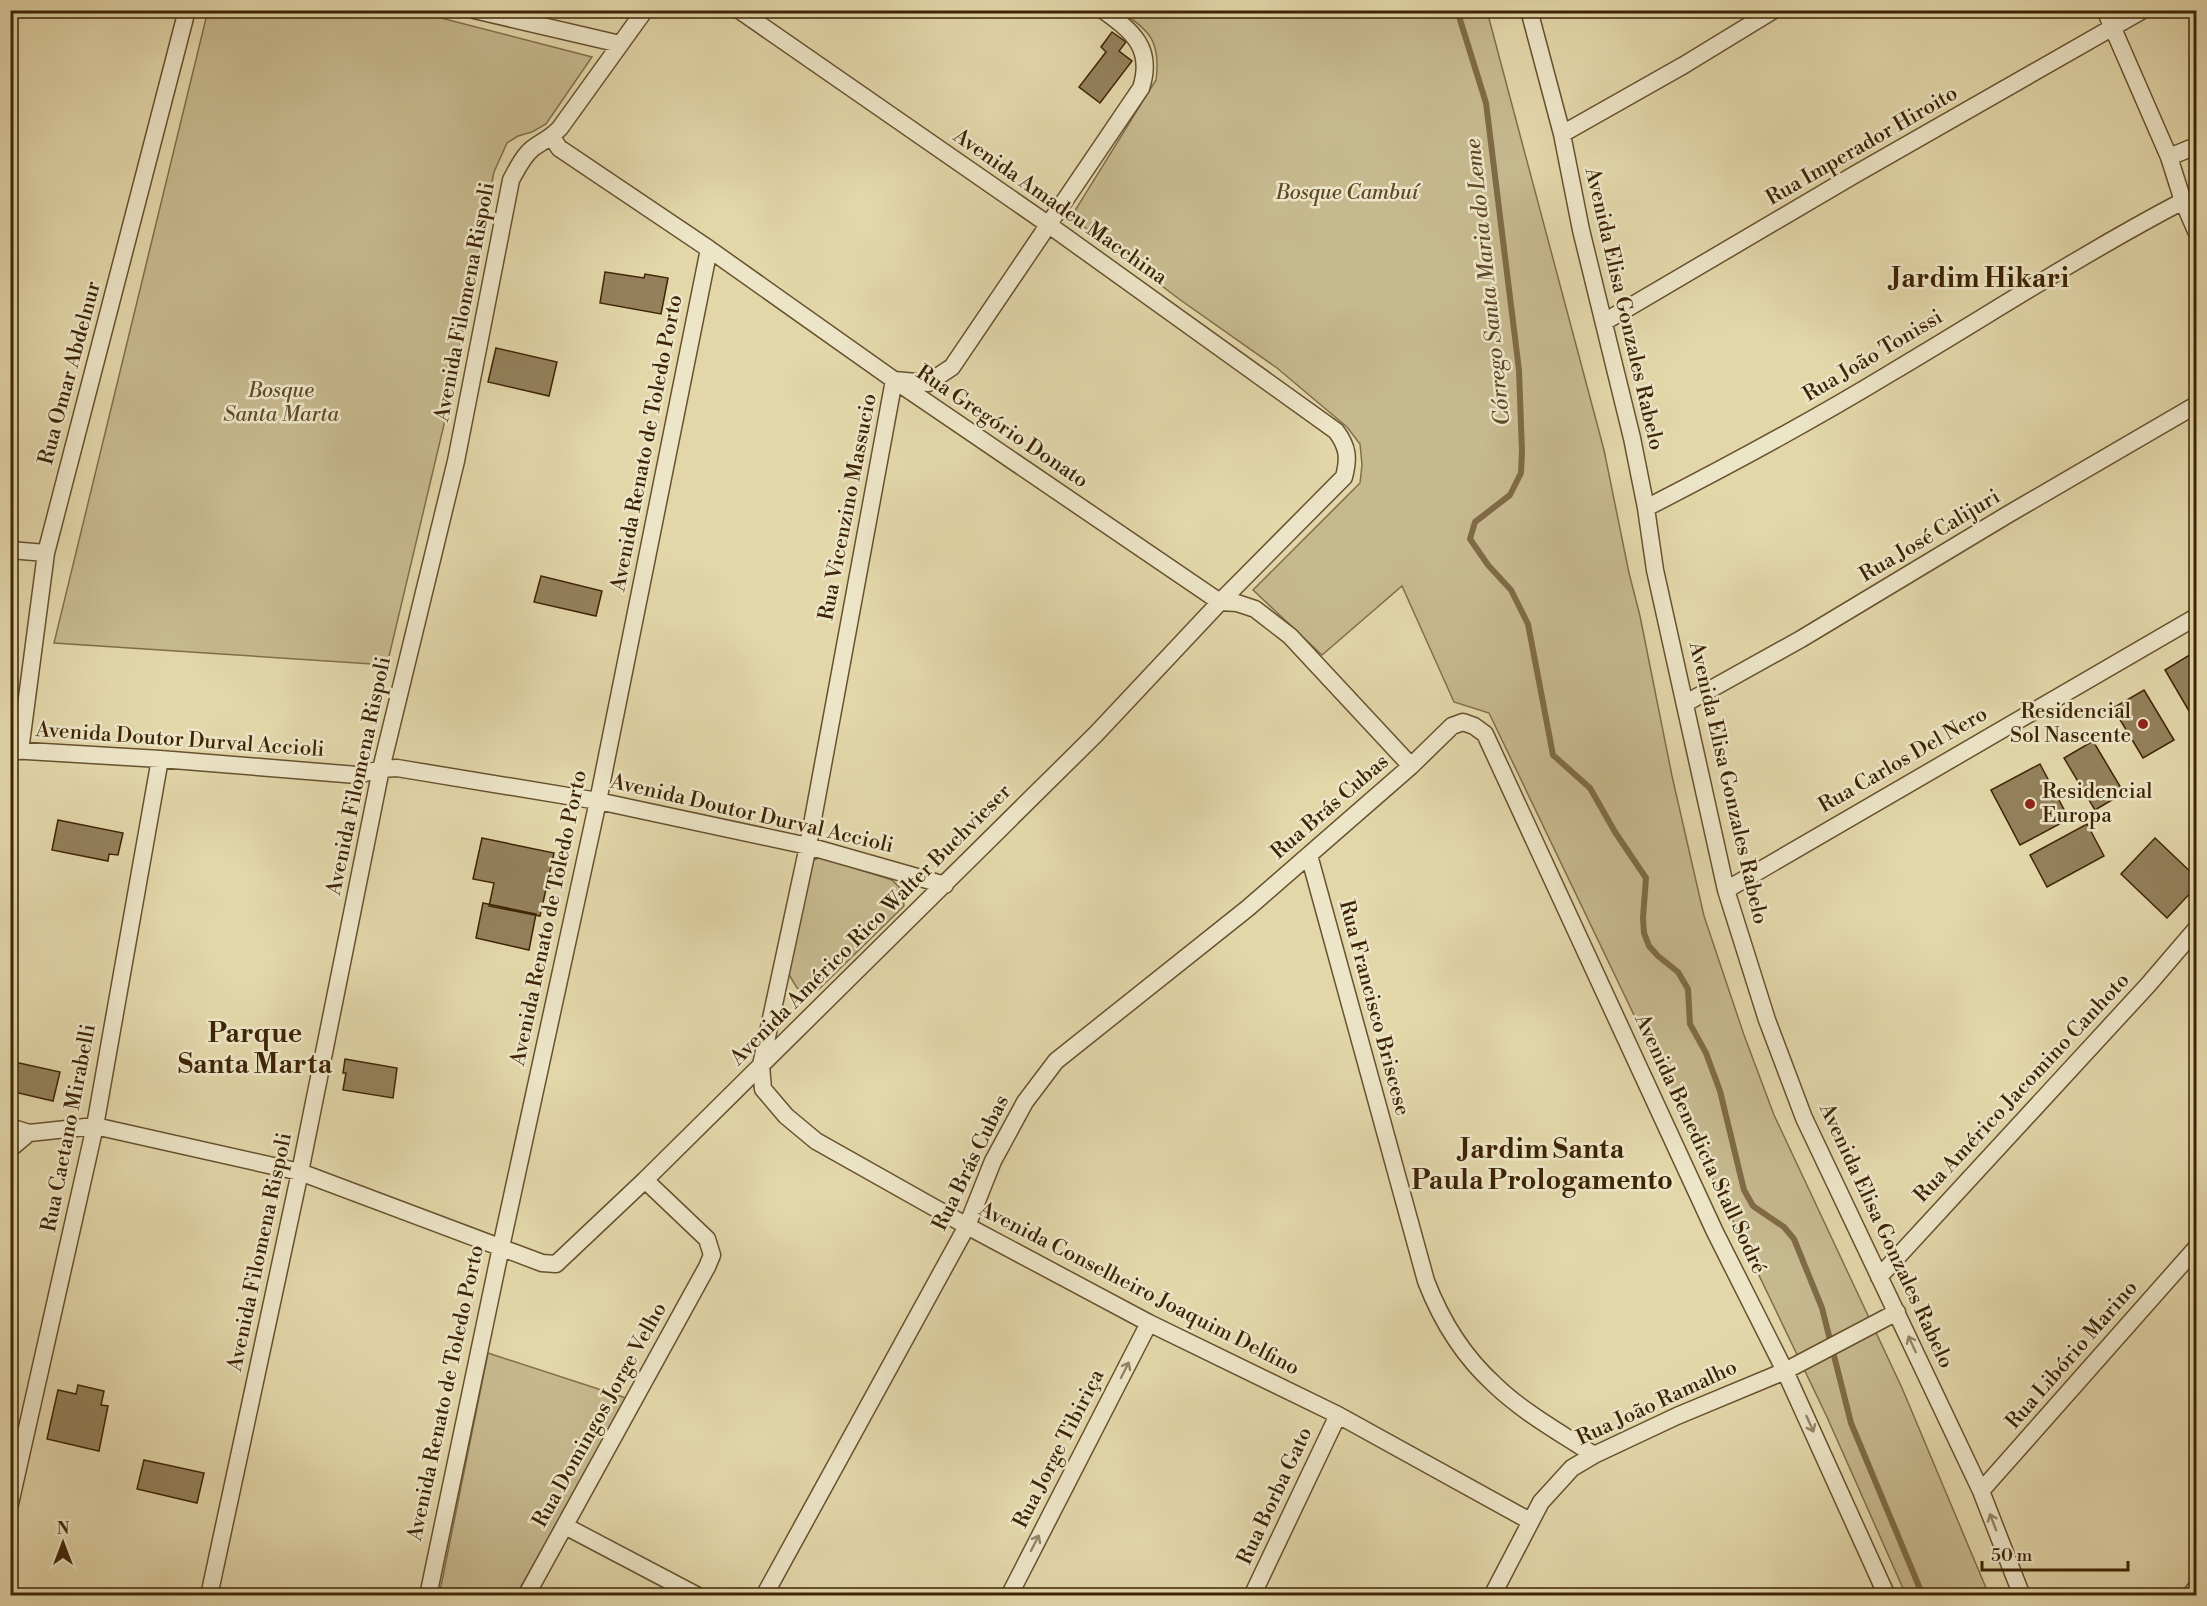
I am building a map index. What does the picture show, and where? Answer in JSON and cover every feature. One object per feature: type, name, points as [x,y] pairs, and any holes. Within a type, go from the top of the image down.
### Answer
[{"type":"street","name":"Rua Omar Abdelnur","points":[[15,750],[46,553],[187,10]]},
{"type":"street","points":[[474,10],[620,44]]},
{"type":"street","name":"Avenida Filomena Rispoli","points":[[209,1596],[300,1172],[381,769],[456,461],[511,180],[520,163],[532,149],[552,137],[578,106],[645,10]]},
{"type":"street","name":"Avenida Amadeu Macchina","points":[[739,10],[1049,225],[1336,431],[1347,450]]},
{"type":"street","name":"Rua Vicenzino Massucio","points":[[761,1065],[808,846],[894,380],[928,383],[952,367],[1142,88],[1145,78],[1142,46],[1136,38],[1103,10]]},
{"type":"street","name":"Avenida Elisa Gonzales Rabelo","points":[[1529,10],[1562,134],[1581,230],[1605,322],[1646,508],[1655,570],[1726,890],[1767,1020],[1804,1118],[1981,1491],[2022,1596]]},
{"type":"street","points":[[1562,134],[1684,65],[1774,10]]},
{"type":"street","points":[[2105,10],[2169,157],[2183,201],[2196,231]]},
{"type":"street","name":"Rua Imperador Hiroito","points":[[1605,322],[1854,175],[2143,10]]},
{"type":"street","name":"Rua Gregório Donato","points":[[552,137],[559,148],[1220,602],[1237,603],[1255,609],[1290,636],[1411,766]]},
{"type":"street","points":[[2169,157],[2196,146]]},
{"type":"street","name":"Rua João Tonissi","points":[[1646,508],[1889,375],[2015,297],[2183,201]]},
{"type":"street","name":"Avenida Renato de Toledo Porto","points":[[428,1596],[598,801],[709,249]]},
{"type":"street","name":"Rua José Calijuri","points":[[1686,703],[1801,639],[2196,405]]},
{"type":"street","name":"Avenida Américo Rico Walter Buchvieser","points":[[501,1247],[542,1263],[556,1264],[645,1180],[1096,734],[1220,602],[1344,477],[1348,464],[1347,450]]},
{"type":"street","points":[[10,550],[46,553]]},
{"type":"street","name":"Rua Carlos Del Nero","points":[[1726,890],[2196,617]]},
{"type":"street","name":"Rua Brás Cubas","points":[[764,1596],[967,1226],[993,1161],[1025,1102],[1056,1061],[1248,908],[1411,766],[1452,726],[1462,722]]},
{"type":"street","name":"Avenida Benedicta Stall Sodré","points":[[1462,722],[1474,726],[1485,734],[1715,1232],[1785,1371],[1887,1596]]},
{"type":"street","name":"Avenida Doutor Durval Accioli","points":[[15,750],[357,775],[381,769],[398,768],[598,801],[808,846],[945,885]]},
{"type":"street","name":"Rua Caetano Mirabelli","points":[[10,1504],[95,1126],[160,759]]},
{"type":"street","name":"Rua Francisco Briscese","points":[[1309,855],[1394,1169],[1433,1298],[1467,1356],[1496,1387],[1594,1455]]},
{"type":"street","name":"Rua Américo Jacomino Canhoto","points":[[1879,1277],[2140,994],[2196,929]]},
{"type":"street","name":"Avenida Conselheiro Joaquim Delfino","points":[[761,1065],[763,1089],[786,1116],[816,1141],[967,1226],[1149,1323],[1338,1415],[1530,1521]]},
{"type":"street","points":[[10,1127],[29,1133],[95,1126],[300,1172],[501,1247]]},
{"type":"street","points":[[10,1149],[29,1133]]},
{"type":"street","name":"Rua Domingos Jorge Velho","points":[[526,1596],[712,1255],[707,1239],[645,1180]]},
{"type":"street","name":"Rua Libório Marino","points":[[1981,1491],[2196,1248]]},
{"type":"street","name":"Rua João Ramalho","points":[[1492,1596],[1541,1502],[1572,1468],[1594,1455],[1677,1416],[1808,1360],[1897,1312]]},
{"type":"street","name":"Rua Jorge Tibiriça","points":[[1009,1596],[1149,1323]]},
{"type":"street","name":"Rua Borba Gato","points":[[1252,1596],[1338,1415]]},
{"type":"street","points":[[565,1526],[698,1596]]},
{"type":"street","points":[[2190,1596],[2196,1588]]},
{"type":"green space","name":"Bosque Santa Marta","points":[[208,10],[414,11],[592,57],[546,124],[507,143],[494,172],[446,416],[387,665],[54,643]]},
{"type":"green space","name":"Bosque Cambuí","points":[[1120,11],[1487,11],[1604,450],[1672,776],[1704,916],[1774,1115],[1902,1388],[1989,1595],[1906,1595],[1827,1417],[1489,713],[1454,702],[1402,586],[1322,655],[1253,590],[1360,483],[1362,465],[1360,444],[1347,427],[1277,368],[1179,299],[1071,217],[1156,80],[1157,56],[1151,38],[1139,24]]},
{"type":"green space","points":[[820,857],[892,880],[902,890],[904,906],[819,989],[807,993],[797,988],[788,973],[812,861]]},
{"type":"green space","points":[[488,1353],[629,1399],[516,1595],[439,1596]]},
{"type":"building","points":[[1112,32],[1126,42],[1119,51],[1132,61],[1100,103],[1079,87],[1106,52],[1101,47]]},
{"type":"building","points":[[605,272],[644,278],[645,274],[668,278],[661,314],[600,303]]},
{"type":"building","points":[[496,348],[557,362],[549,396],[488,382]]},
{"type":"building","points":[[541,576],[602,591],[596,616],[534,602]]},
{"type":"building","name":"Residencial Sol Nascente","points":[[2196,651],[2196,723],[2165,670]]},
{"type":"building","name":"Residencial Sol Nascente","points":[[2144,690],[2174,740],[2143,758],[2113,708]]},
{"type":"building","name":"Residencial Europa","points":[[2093,741],[2124,793],[2095,810],[2064,758]]},
{"type":"building","name":"Residencial Europa","points":[[2040,764],[2069,819],[2020,845],[1991,790]]},
{"type":"building","points":[[58,820],[123,833],[118,855],[109,854],[108,861],[52,850]]},
{"type":"building","name":"Residencial Europa","points":[[2087,824],[2104,856],[2047,887],[2030,855]]},
{"type":"building","points":[[482,838],[554,853],[540,916],[489,906],[494,883],[473,879]]},
{"type":"building","name":"Residencial Europa","points":[[2155,838],[2196,877],[2196,887],[2167,918],[2121,874]]},
{"type":"building","points":[[483,903],[536,914],[529,950],[476,938]]},
{"type":"building","points":[[345,1059],[397,1068],[393,1098],[343,1090],[346,1073],[343,1073]]},
{"type":"building","points":[[10,1061],[60,1072],[53,1101],[10,1091]]},
{"type":"building","points":[[78,1385],[104,1391],[101,1405],[108,1406],[99,1451],[47,1439],[58,1390],[76,1394]]},
{"type":"building","points":[[144,1460],[204,1473],[197,1503],[137,1489]]},
{"type":"waterway","name":"Córrego Santa Maria do Leme","points":[[1457,10],[1486,103],[1519,370],[1522,451],[1521,473],[1510,495],[1475,522],[1470,539],[1488,565],[1511,590],[1528,624],[1553,755],[1590,788],[1615,832],[1646,878],[1643,918],[1644,933],[1649,946],[1678,972],[1688,989],[1690,1024],[1706,1053],[1720,1091],[1744,1190],[1753,1206],[1784,1227],[1794,1239],[1822,1308],[1851,1423],[1923,1596]]},
{"type":"place","name":"Residencial Sol Nascente","points":[[2143,724]]},
{"type":"place","name":"Residencial Europa","points":[[2030,804]]},
{"type":"district","name":"Jardim Hikari","points":[[1980,279]]},
{"type":"district","name":"Parque Santa Marta","points":[[255,1050]]},
{"type":"district","name":"Jardim Santa Paula Prologamento","points":[[1542,1166]]}]
